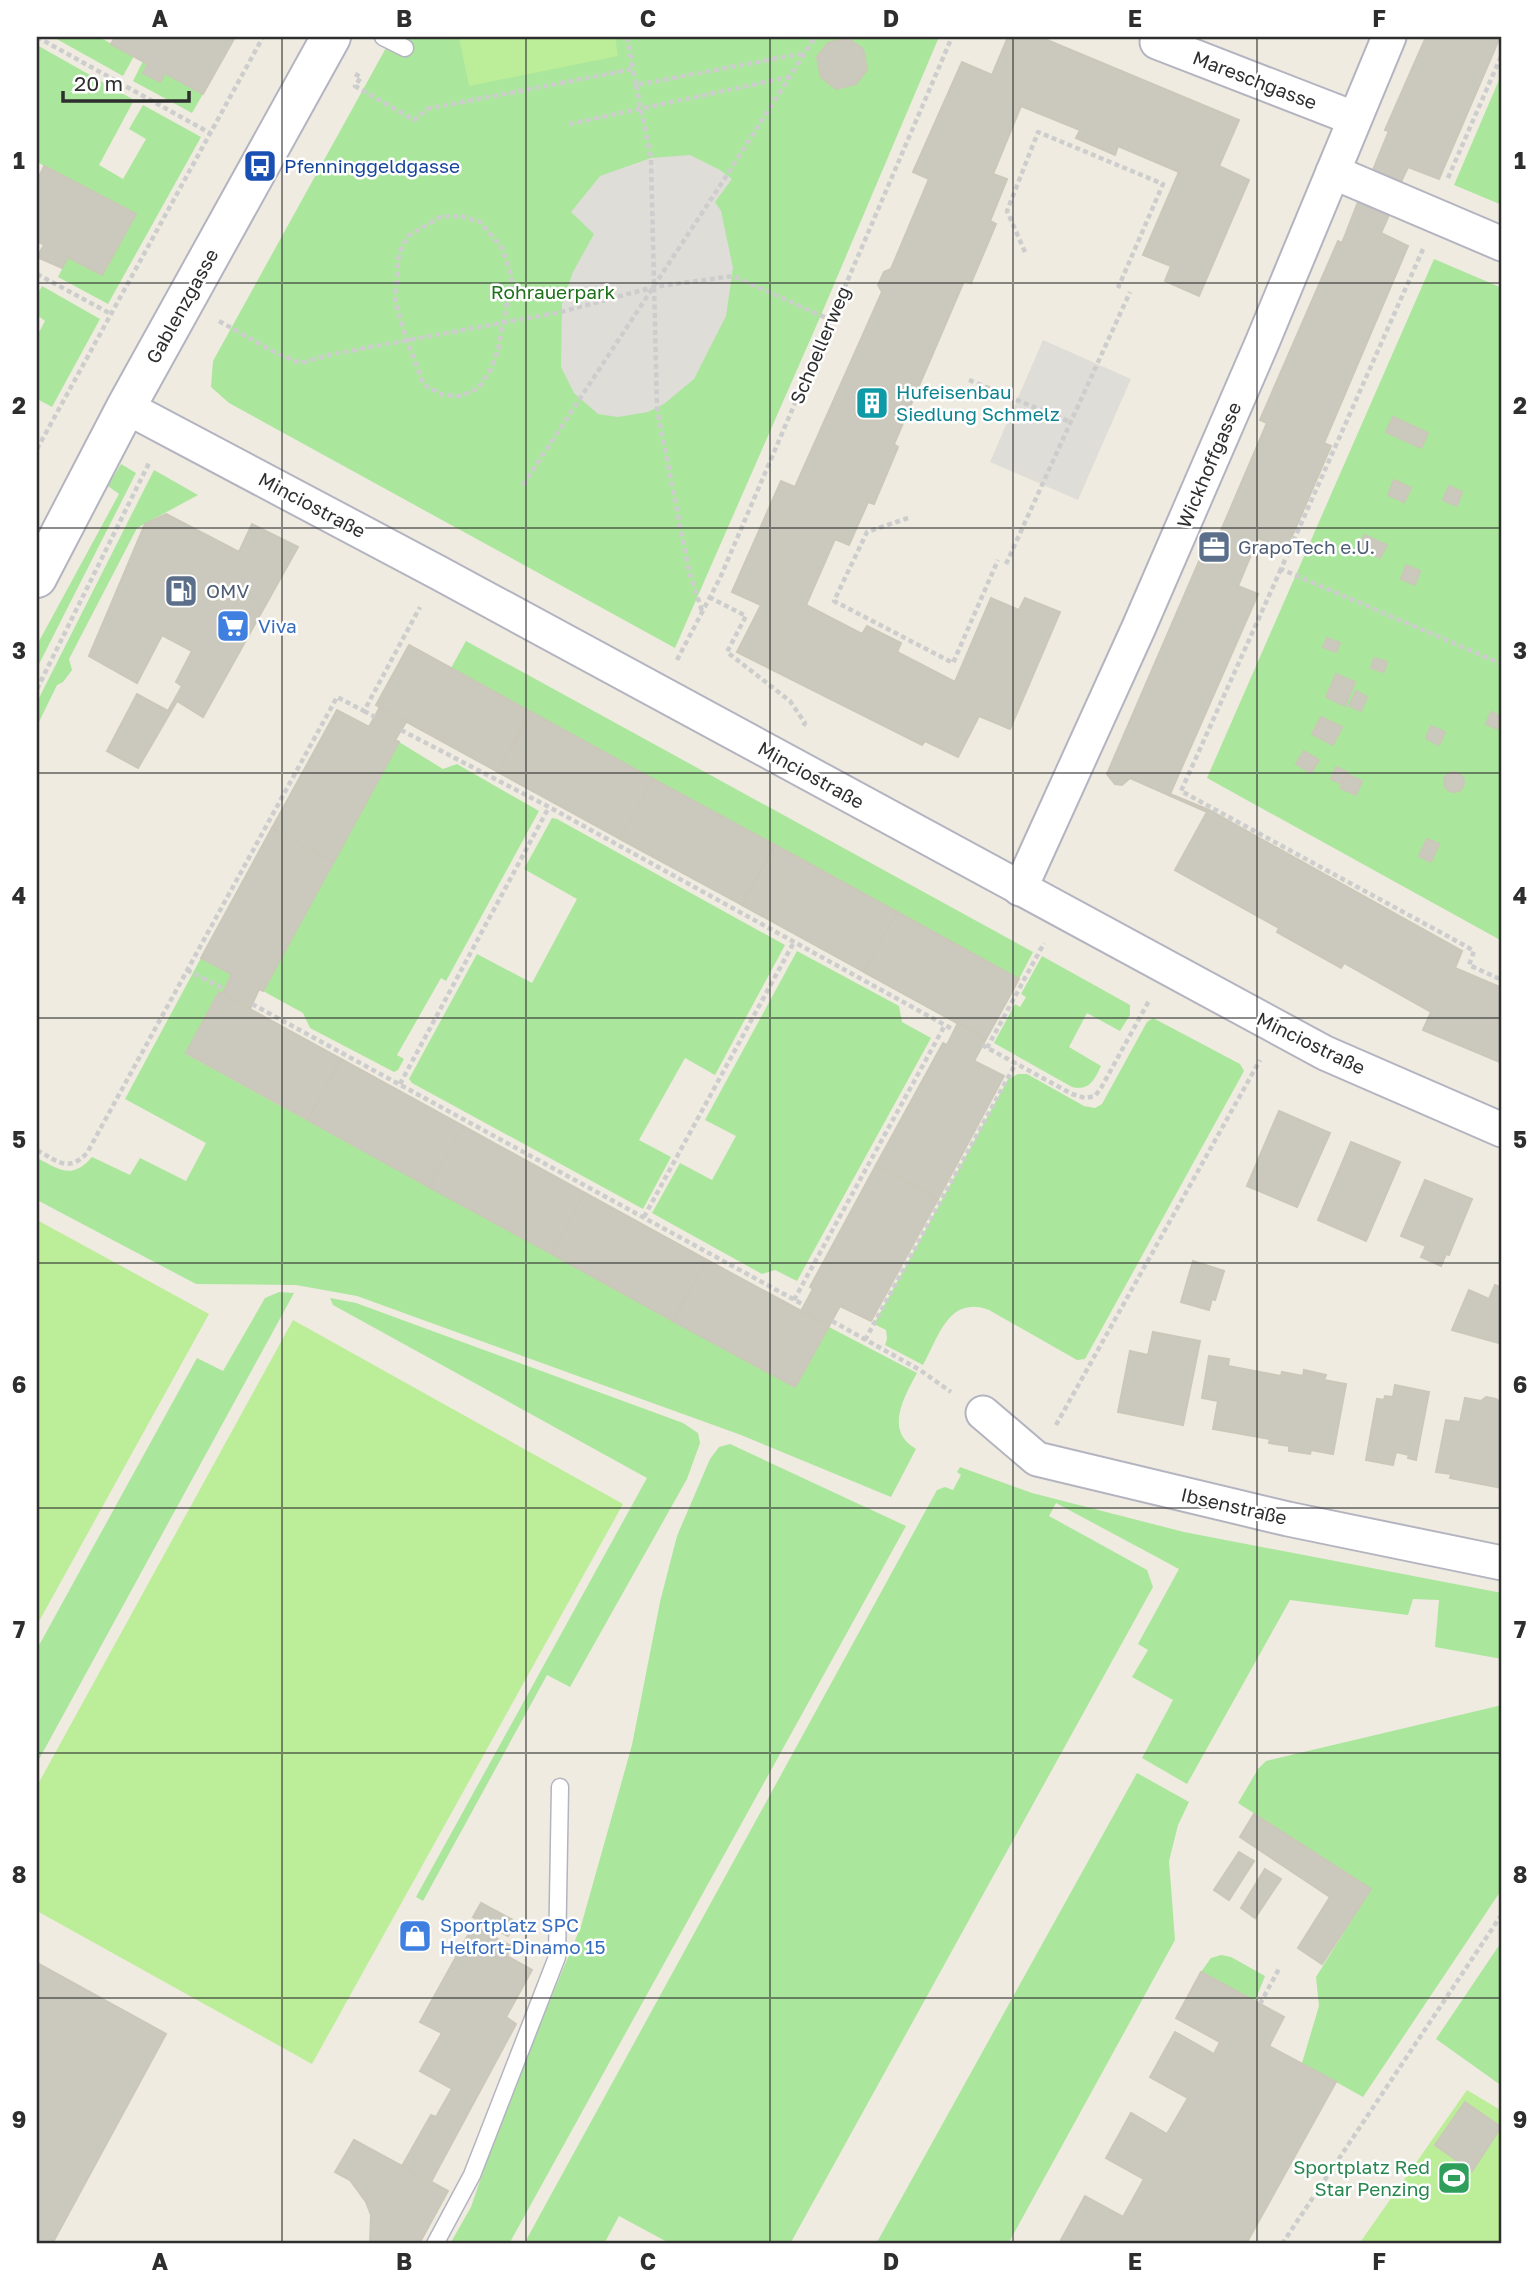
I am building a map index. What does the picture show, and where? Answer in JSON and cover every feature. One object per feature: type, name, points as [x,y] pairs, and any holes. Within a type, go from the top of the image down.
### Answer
[{"type":"main road","name":"Gablenzgasse","points":[[37,578],[126,407],[331,37]]},
{"type":"street","name":"Wickhoffgasse","points":[[1020,889],[1144,615],[1389,37]]},
{"type":"street","name":"Mareschgasse","points":[[1157,42],[1353,118]]},
{"type":"street","points":[[1333,172],[1502,244]]},
{"type":"street","name":"Minciostraße","points":[[126,407],[439,573],[1278,1028],[1325,1052],[1502,1130]]},
{"type":"street","name":"Ibsenstraße","points":[[983,1413],[1037,1459],[1288,1519],[1502,1563]]},
{"type":"lane","points":[[383,37],[405,48]]},
{"type":"lane","points":[[435,2244],[472,2175],[556,1957],[560,1787]]},
{"type":"path","points":[[37,37],[210,133]]},
{"type":"path","points":[[37,449],[263,37]]},
{"type":"path","points":[[627,37],[651,158],[657,409],[689,571],[702,611]]},
{"type":"path","points":[[523,485],[815,37]]},
{"type":"path","name":"Schoellerweg","points":[[682,650],[720,578],[952,37]]},
{"type":"path","points":[[636,85],[805,53]]},
{"type":"path","points":[[1446,182],[1502,54]]},
{"type":"path","points":[[355,86],[414,120],[427,110],[633,69]]},
{"type":"path","points":[[569,124],[790,76]]},
{"type":"path","points":[[1025,252],[1007,211],[1038,132],[1163,184],[1118,288]]},
{"type":"path","points":[[1432,214],[1422,252],[1181,792],[1474,951],[1468,965],[1502,980]]},
{"type":"path","points":[[461,216],[480,222],[502,248],[512,278],[498,350],[489,371],[478,388],[462,396],[443,395],[424,386],[407,341],[395,301],[399,253],[408,236],[440,218],[461,216]]},
{"type":"path","points":[[37,274],[111,314]]},
{"type":"path","points":[[235,329],[276,353],[301,363],[333,354],[561,312],[654,287],[733,276],[831,320]]},
{"type":"path","points":[[1006,564],[1130,292]]},
{"type":"path","points":[[969,380],[1070,422]]},
{"type":"path","points":[[478,388],[483,394]]},
{"type":"path","points":[[37,689],[166,429]]},
{"type":"path","points":[[908,518],[867,532],[834,601],[953,663],[998,561]]},
{"type":"path","points":[[1282,569],[1502,664]]},
{"type":"path","points":[[364,711],[439,573]]},
{"type":"path","points":[[709,597],[746,616],[727,652],[790,701],[805,723],[792,764]]},
{"type":"path","points":[[37,1150],[67,1165],[75,1164],[87,1153],[337,697],[375,717]]},
{"type":"path","points":[[401,730],[549,807],[954,1030]]},
{"type":"path","points":[[400,1084],[549,807]]},
{"type":"path","points":[[644,1217],[794,942]]},
{"type":"path","points":[[1038,954],[985,1047],[1072,1094],[1085,1098],[1095,1096],[1101,1088],[1166,967]]},
{"type":"path","points":[[187,970],[224,989]]},
{"type":"path","points":[[252,1004],[804,1305]]},
{"type":"path","points":[[794,1300],[945,1025]]},
{"type":"path","points":[[1037,1459],[1278,1028]]},
{"type":"path","points":[[865,1340],[1016,1063]]},
{"type":"path","points":[[832,1321],[920,1370]]},
{"type":"path","points":[[1282,2244],[1502,1914]]},
{"type":"path","points":[[1260,2004],[1280,1967]]},
{"type":"green space","points":[[53,37],[99,37],[134,56],[123,76]]},
{"type":"green space","name":"Rohrauerpark","points":[[392,37],[939,37],[675,648],[229,403],[211,387],[213,361]]},
{"type":"green space","points":[[459,37],[615,37],[618,56],[469,86]]},
{"type":"green space","points":[[37,45],[134,100],[99,165],[123,179],[146,139],[129,129],[143,105],[201,137],[108,304],[58,277],[68,257],[102,275],[136,214],[37,162]]},
{"type":"green space","points":[[143,61],[148,64],[143,73],[160,82],[165,73],[203,94],[192,113],[133,81]]},
{"type":"green space","points":[[1502,73],[1502,205],[1454,185]]},
{"type":"green space","points":[[1434,259],[1502,288],[1502,941],[1207,778]]},
{"type":"green space","points":[[42,286],[100,319],[52,407],[37,399],[37,336],[45,321],[37,315],[37,295]]},
{"type":"green space","points":[[121,464],[136,473],[37,668],[37,645],[119,494],[108,486]]},
{"type":"green space","points":[[154,470],[198,495],[137,528],[69,659],[72,670],[63,682],[57,685],[37,726],[37,702]]},
{"type":"green space","points":[[466,641],[1033,952],[1019,979],[451,668]]},
{"type":"green space","points":[[399,742],[443,769],[457,764],[539,811],[446,981],[441,978],[397,1055],[404,1059],[394,1072],[310,1028],[303,1013],[263,991]]},
{"type":"green space","points":[[552,818],[785,945],[715,1075],[685,1058],[639,1140],[671,1157],[643,1209],[409,1079],[477,954],[532,983],[577,899],[524,869]]},
{"type":"green space","points":[[797,951],[899,1006],[902,1022],[931,1038],[797,1281],[775,1270],[762,1274],[652,1213],[680,1163],[712,1180],[736,1136],[705,1120]]},
{"type":"green space","points":[[1042,956],[1130,1005],[1130,1015],[1120,1031],[1087,1013],[1069,1047],[1101,1066],[1087,1086],[1072,1087],[994,1043],[1015,1004],[1020,1007],[1026,997],[1021,994]]},
{"type":"green space","points":[[201,958],[232,974],[223,993],[218,992],[186,1054],[794,1387],[829,1327],[917,1373],[903,1403],[899,1423],[906,1442],[916,1449],[891,1497],[741,1435],[357,1296],[296,1285],[196,1284],[37,1200],[37,1158],[59,1169],[72,1171],[92,1157],[130,1175],[140,1158],[186,1181],[206,1143],[125,1099]]},
{"type":"green space","points":[[1153,1018],[1240,1064],[1244,1071],[1085,1359],[1077,1360],[989,1310],[975,1307],[964,1308],[947,1321],[923,1365],[885,1345],[886,1330],[874,1324],[1008,1079],[1018,1074],[1027,1074],[1084,1106],[1095,1108],[1102,1104],[1147,1022]]},
{"type":"green space","points":[[37,1220],[209,1314],[37,1625]]},
{"type":"green space","points":[[279,1292],[294,1293],[37,1763],[37,1649],[197,1358],[223,1371],[265,1298]]},
{"type":"green space","points":[[330,1298],[356,1303],[683,1423],[698,1433],[700,1443],[687,1479],[570,1687],[547,1675],[423,1901],[416,1897],[647,1478],[333,1305]]},
{"type":"green space","points":[[293,1320],[623,1504],[312,2064],[37,1911],[37,1786]]},
{"type":"green space","points":[[730,1444],[906,1526],[509,2244],[450,2244],[471,2207],[504,2111],[581,1926],[632,1745],[660,1602],[677,1536],[710,1459],[719,1447]]},
{"type":"green space","points":[[960,1467],[1032,1493],[1184,1532],[1502,1593],[1502,1659],[1435,1647],[1439,1600],[1413,1599],[1408,1615],[1290,1600],[1187,1784],[1142,1758],[1173,1700],[1132,1677],[1148,1650],[1138,1644],[1179,1569],[1056,1503],[1049,1516],[1147,1570],[1153,1587],[790,2244],[671,2244],[619,2216],[604,2244],[524,2244],[937,1490],[945,1487],[953,1490],[961,1475],[957,1472]]},
{"type":"green space","points":[[1502,1705],[1502,1889],[1363,2097],[1302,2063],[1319,2006],[1316,1977],[1371,1889],[1238,1803],[1258,1769],[1266,1761]]},
{"type":"green space","points":[[1137,1773],[1189,1802],[1178,1825],[1169,1861],[1175,1940],[1008,2244],[876,2244]]},
{"type":"green space","points":[[1502,1941],[1502,2086],[1436,2039]]},
{"type":"green space","points":[[1221,1955],[1231,1957],[1265,1976],[1255,2001],[1201,1972],[1211,1958]]},
{"type":"green space","name":"Sportplatz Red Star Penzing","points":[[1467,2090],[1502,2111],[1502,2244],[1359,2244]]},
{"type":"shaded area","points":[[690,155],[732,179],[715,202],[721,211],[733,268],[726,316],[694,379],[664,404],[648,412],[618,417],[598,414],[574,393],[561,367],[562,304],[573,272],[594,234],[571,212],[600,176],[651,158]]},
{"type":"shaded area","points":[[1043,340],[1131,379],[1078,500],[990,462]]},
{"type":"building","points":[[115,37],[235,37],[203,94],[165,73],[160,82],[143,73],[148,64],[111,44]]},
{"type":"building","name":"Hufeisenbau Siedlung Schmelz","points":[[1008,37],[1040,37],[1239,120],[1219,166],[1249,180],[1199,296],[1165,281],[1171,266],[1143,255],[1179,172],[1118,146],[1115,155],[1076,138],[1080,130],[1021,106],[993,174],[1007,179],[990,221],[996,224],[971,283],[964,281],[894,444],[898,447],[874,504],[868,502],[849,545],[835,539],[806,605],[862,634],[867,626],[901,643],[897,652],[955,682],[991,598],[1019,610],[1025,598],[1060,612],[1010,729],[979,716],[958,757],[925,741],[922,745],[737,652],[761,605],[732,592],[781,481],[795,487],[882,292],[878,285],[884,272],[891,269],[929,179],[913,172],[962,62],[992,75]]},
{"type":"building","points":[[1426,37],[1500,37],[1439,179],[1408,167],[1401,182],[1373,170],[1389,131],[1385,130]]},
{"type":"building","points":[[847,38],[863,49],[867,69],[856,84],[836,89],[821,77],[817,57],[828,43]]},
{"type":"building","points":[[44,166],[136,214],[102,275],[68,257],[62,268],[37,257],[44,245],[37,241],[37,181]]},
{"type":"building","points":[[1358,202],[1389,215],[1381,233],[1408,246],[1324,443],[1331,446],[1286,550],[1258,538],[1238,586],[1258,594],[1170,794],[1209,810],[1462,951],[1455,968],[1502,988],[1502,1063],[1423,1030],[1431,1012],[1344,963],[1341,968],[1277,932],[1279,928],[1175,870],[1207,812],[1130,778],[1122,785],[1115,784],[1107,774],[1203,552],[1210,555],[1214,547],[1267,423],[1260,420],[1338,241],[1342,243]]},
{"type":"building","points":[[1393,417],[1428,433],[1421,448],[1386,432]]},
{"type":"building","points":[[1394,480],[1411,488],[1404,502],[1388,495]]},
{"type":"building","points":[[1449,486],[1462,492],[1457,506],[1443,500]]},
{"type":"building","points":[[166,514],[239,552],[252,524],[298,547],[203,717],[177,701],[138,768],[107,751],[137,694],[168,711],[182,686],[176,682],[192,651],[162,635],[137,683],[89,656],[145,524]]},
{"type":"building","points":[[1364,535],[1387,545],[1380,558],[1359,548]]},
{"type":"building","points":[[1406,565],[1420,571],[1415,585],[1401,579]]},
{"type":"building","points":[[1327,638],[1340,643],[1336,652],[1323,647]]},
{"type":"building","points":[[409,645],[531,712],[498,772],[376,705]]},
{"type":"building","points":[[1374,658],[1387,662],[1384,672],[1371,668]]},
{"type":"building","points":[[1336,674],[1355,682],[1345,706],[1326,697]]},
{"type":"building","points":[[1356,691],[1367,697],[1361,711],[1349,706]]},
{"type":"building","points":[[380,707],[406,722],[395,740],[399,742],[333,863],[272,828],[337,710],[369,727]]},
{"type":"building","points":[[531,712],[653,779],[620,839],[498,772]]},
{"type":"building","points":[[1491,712],[1502,717],[1497,729],[1486,724]]},
{"type":"building","points":[[1321,717],[1342,727],[1333,745],[1312,734]]},
{"type":"building","points":[[1431,726],[1445,732],[1439,745],[1426,738]]},
{"type":"building","points":[[1304,751],[1319,760],[1311,773],[1296,764]]},
{"type":"building","points":[[1336,767],[1347,772],[1342,784],[1331,779]]},
{"type":"building","points":[[1454,772],[1461,775],[1464,782],[1461,789],[1454,792],[1447,789],[1444,782],[1447,775]]},
{"type":"building","points":[[1347,774],[1362,781],[1356,795],[1340,788]]},
{"type":"building","points":[[653,779],[775,845],[742,905],[620,839]]},
{"type":"building","points":[[272,828],[333,863],[263,991],[259,989],[250,1009],[223,993],[232,974],[201,958]]},
{"type":"building","points":[[1427,839],[1439,844],[1431,862],[1419,856]]},
{"type":"building","points":[[775,845],[897,912],[864,972],[742,905]]},
{"type":"building","points":[[897,912],[1019,979],[986,1039],[864,972]]},
{"type":"building","points":[[219,992],[341,1059],[308,1120],[186,1053]]},
{"type":"building","points":[[958,1023],[986,1039],[974,1061],[1004,1076],[938,1199],[876,1165],[943,1043],[947,1045]]},
{"type":"building","points":[[341,1059],[463,1126],[429,1187],[308,1120]]},
{"type":"building","points":[[1279,1111],[1330,1133],[1297,1207],[1247,1186]]},
{"type":"building","points":[[463,1126],[585,1193],[552,1254],[429,1187]]},
{"type":"building","points":[[1351,1142],[1400,1162],[1366,1241],[1318,1220]]},
{"type":"building","points":[[876,1165],[938,1199],[871,1321],[840,1306],[829,1326],[801,1311],[813,1289],[810,1287]]},
{"type":"building","points":[[1425,1180],[1472,1199],[1449,1255],[1446,1254],[1441,1266],[1421,1257],[1426,1246],[1401,1236]]},
{"type":"building","points":[[585,1193],[707,1260],[673,1321],[552,1254]]},
{"type":"building","points":[[707,1260],[829,1326],[795,1387],[673,1321]]},
{"type":"building","points":[[1193,1261],[1224,1271],[1209,1310],[1181,1302]]},
{"type":"building","points":[[1495,1285],[1502,1288],[1502,1335],[1499,1343],[1452,1330],[1469,1290],[1489,1299]]},
{"type":"building","points":[[1153,1332],[1200,1341],[1183,1425],[1118,1412],[1130,1351],[1148,1355]]},
{"type":"building","points":[[1209,1356],[1229,1359],[1228,1366],[1281,1376],[1282,1372],[1303,1376],[1304,1370],[1326,1375],[1324,1380],[1346,1384],[1333,1454],[1311,1450],[1310,1454],[1289,1451],[1289,1446],[1269,1443],[1270,1439],[1213,1429],[1218,1401],[1202,1398]]},
{"type":"building","points":[[1395,1385],[1429,1392],[1416,1460],[1396,1452],[1393,1465],[1366,1460],[1377,1399],[1393,1397]]},
{"type":"building","points":[[1486,1397],[1496,1399],[1502,1404],[1502,1488],[1450,1478],[1451,1474],[1436,1472],[1446,1420],[1460,1422],[1465,1398],[1481,1401]]},
{"type":"building","points":[[1254,1814],[1371,1889],[1322,1964],[1298,1948],[1330,1897],[1240,1837]]},
{"type":"building","points":[[1239,1852],[1254,1861],[1229,1900],[1214,1890]]},
{"type":"building","points":[[1265,1869],[1281,1879],[1255,1918],[1241,1908]]},
{"type":"building","points":[[481,1903],[515,1921],[508,1936],[473,1917]]},
{"type":"building","points":[[473,1926],[511,1946],[507,1956],[532,1970],[506,2017],[516,2024],[431,2182],[402,2166],[431,2115],[436,2117],[452,2089],[420,2071],[442,2033],[420,2022]]},
{"type":"building","points":[[37,1963],[166,2034],[52,2244],[37,2244]]},
{"type":"building","points":[[1201,1972],[1284,2017],[1269,2046],[1336,2082],[1246,2244],[1069,2244],[1061,2240],[1085,2196],[1123,2217],[1144,2179],[1106,2158],[1131,2113],[1167,2134],[1188,2098],[1150,2077],[1175,2032],[1214,2054],[1220,2042],[1176,2018]]},
{"type":"building","points":[[1465,2102],[1501,2127],[1472,2171],[1435,2145]]},
{"type":"building","points":[[354,2140],[448,2191],[419,2244],[370,2244],[371,2215],[366,2202],[350,2180],[335,2172]]},
{"type":"place","name":"Pfenninggeldgasse","points":[[260,166]]},
{"type":"place","name":"Hufeisenbau Siedlung Schmelz","points":[[872,403]]},
{"type":"place","name":"GrapoTech e.U.","points":[[1214,547]]},
{"type":"place","name":"OMV","points":[[181,591]]},
{"type":"place","name":"Viva","points":[[233,626]]},
{"type":"place","name":"Sportplatz SPC Helfort-Dinamo 15","points":[[415,1936]]},
{"type":"place","name":"Sportplatz Red Star Penzing","points":[[1454,2178]]}]
